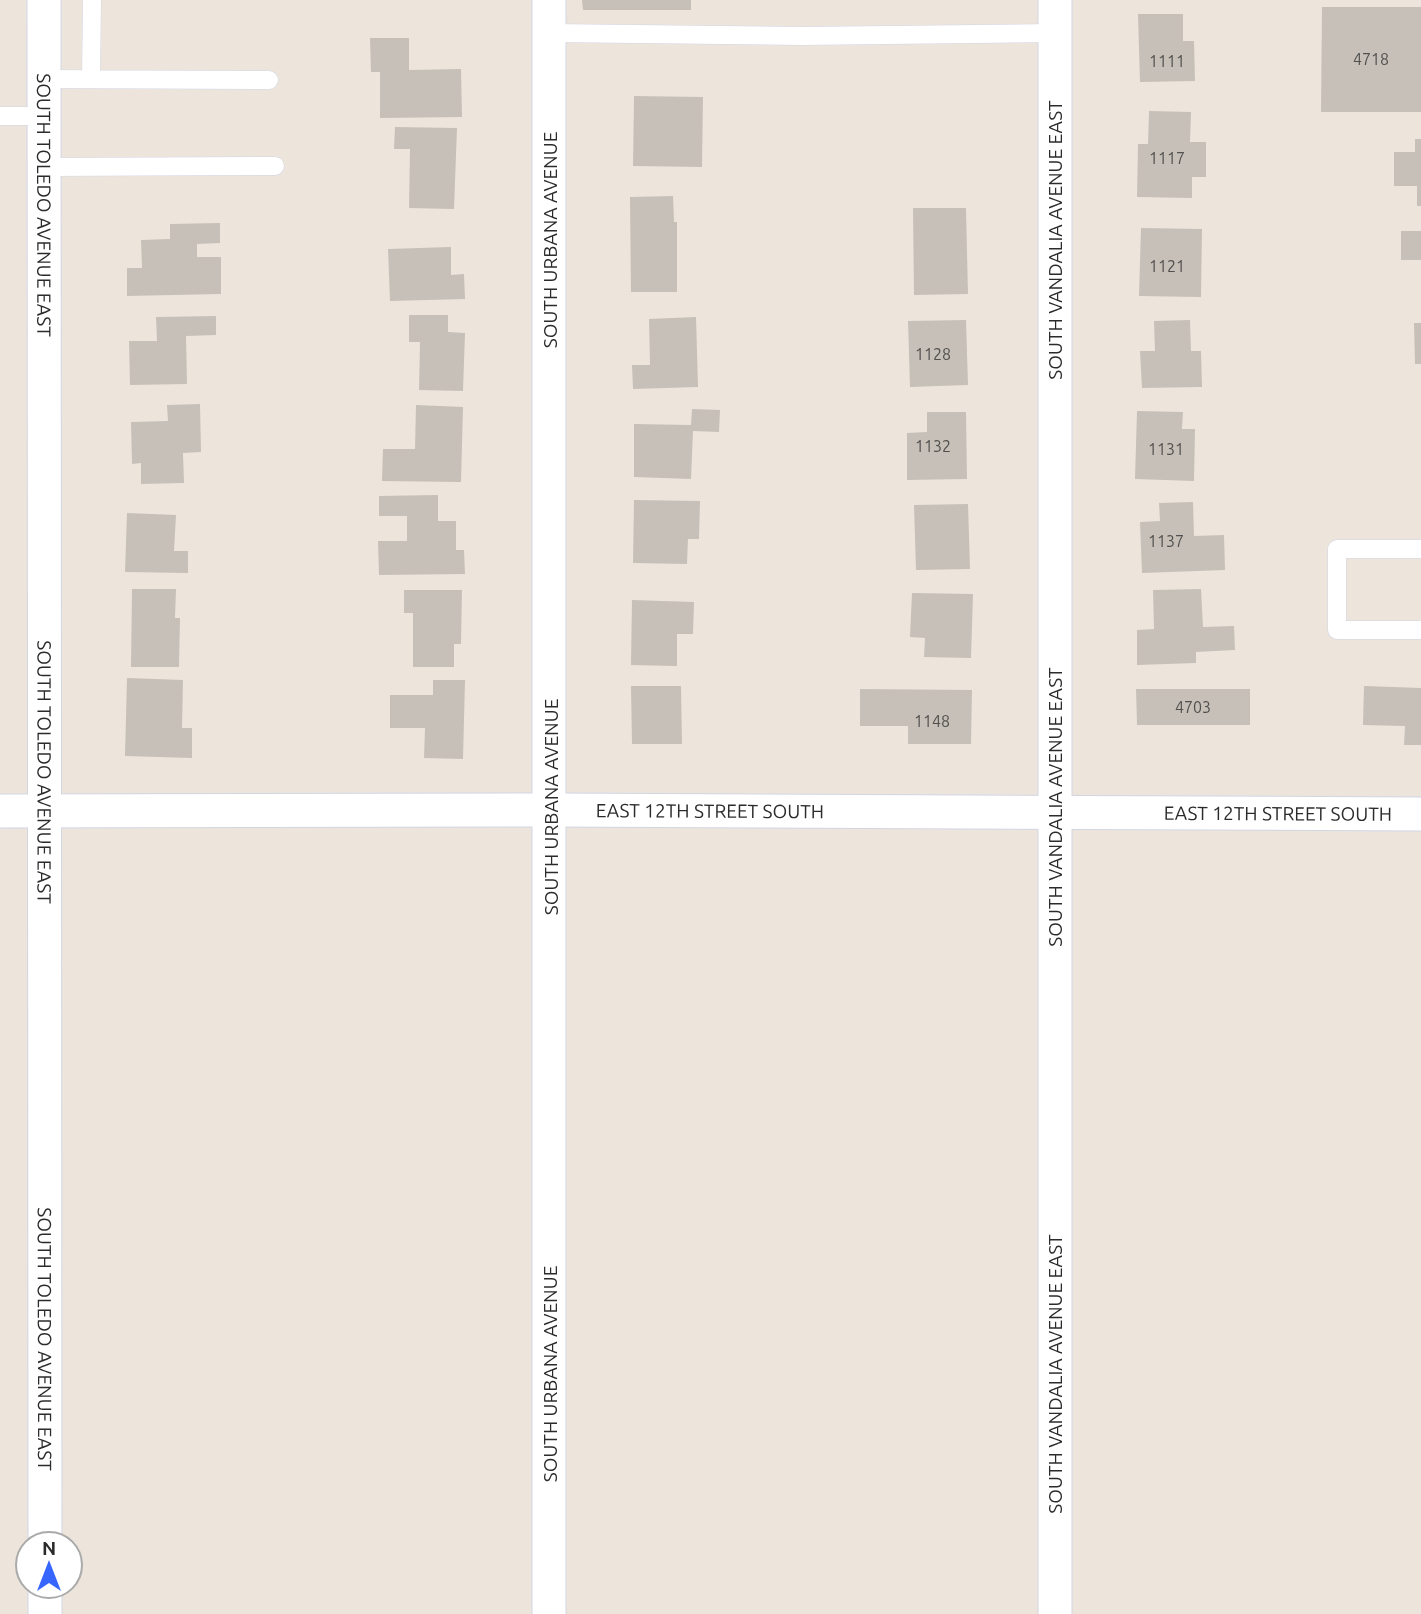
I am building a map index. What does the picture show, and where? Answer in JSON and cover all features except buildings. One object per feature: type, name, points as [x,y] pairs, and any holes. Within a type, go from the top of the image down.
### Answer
[{"type":"street","name":"SOUTH TOLEDO AVENUE EAST","points":[[44,0],[45,1530]]},
{"type":"street","name":"SOUTH URBANA AVENUE","points":[[549,0],[549,1614]]},
{"type":"street","name":"SOUTH VANDALIA AVENUE EAST","points":[[1055,0],[1055,1614]]},
{"type":"street","name":"EAST 12TH STREET SOUTH","points":[[0,811],[551,810],[1421,814]]},
{"type":"lane","points":[[91,78],[92,0]]},
{"type":"lane","points":[[550,33],[801,36],[1055,33]]},
{"type":"lane","points":[[43,79],[269,80]]},
{"type":"lane","points":[[0,116],[44,116]]},
{"type":"lane","points":[[44,167],[275,166]]},
{"type":"lane","points":[[1421,549],[1337,549],[1337,630],[1421,630]]}]
